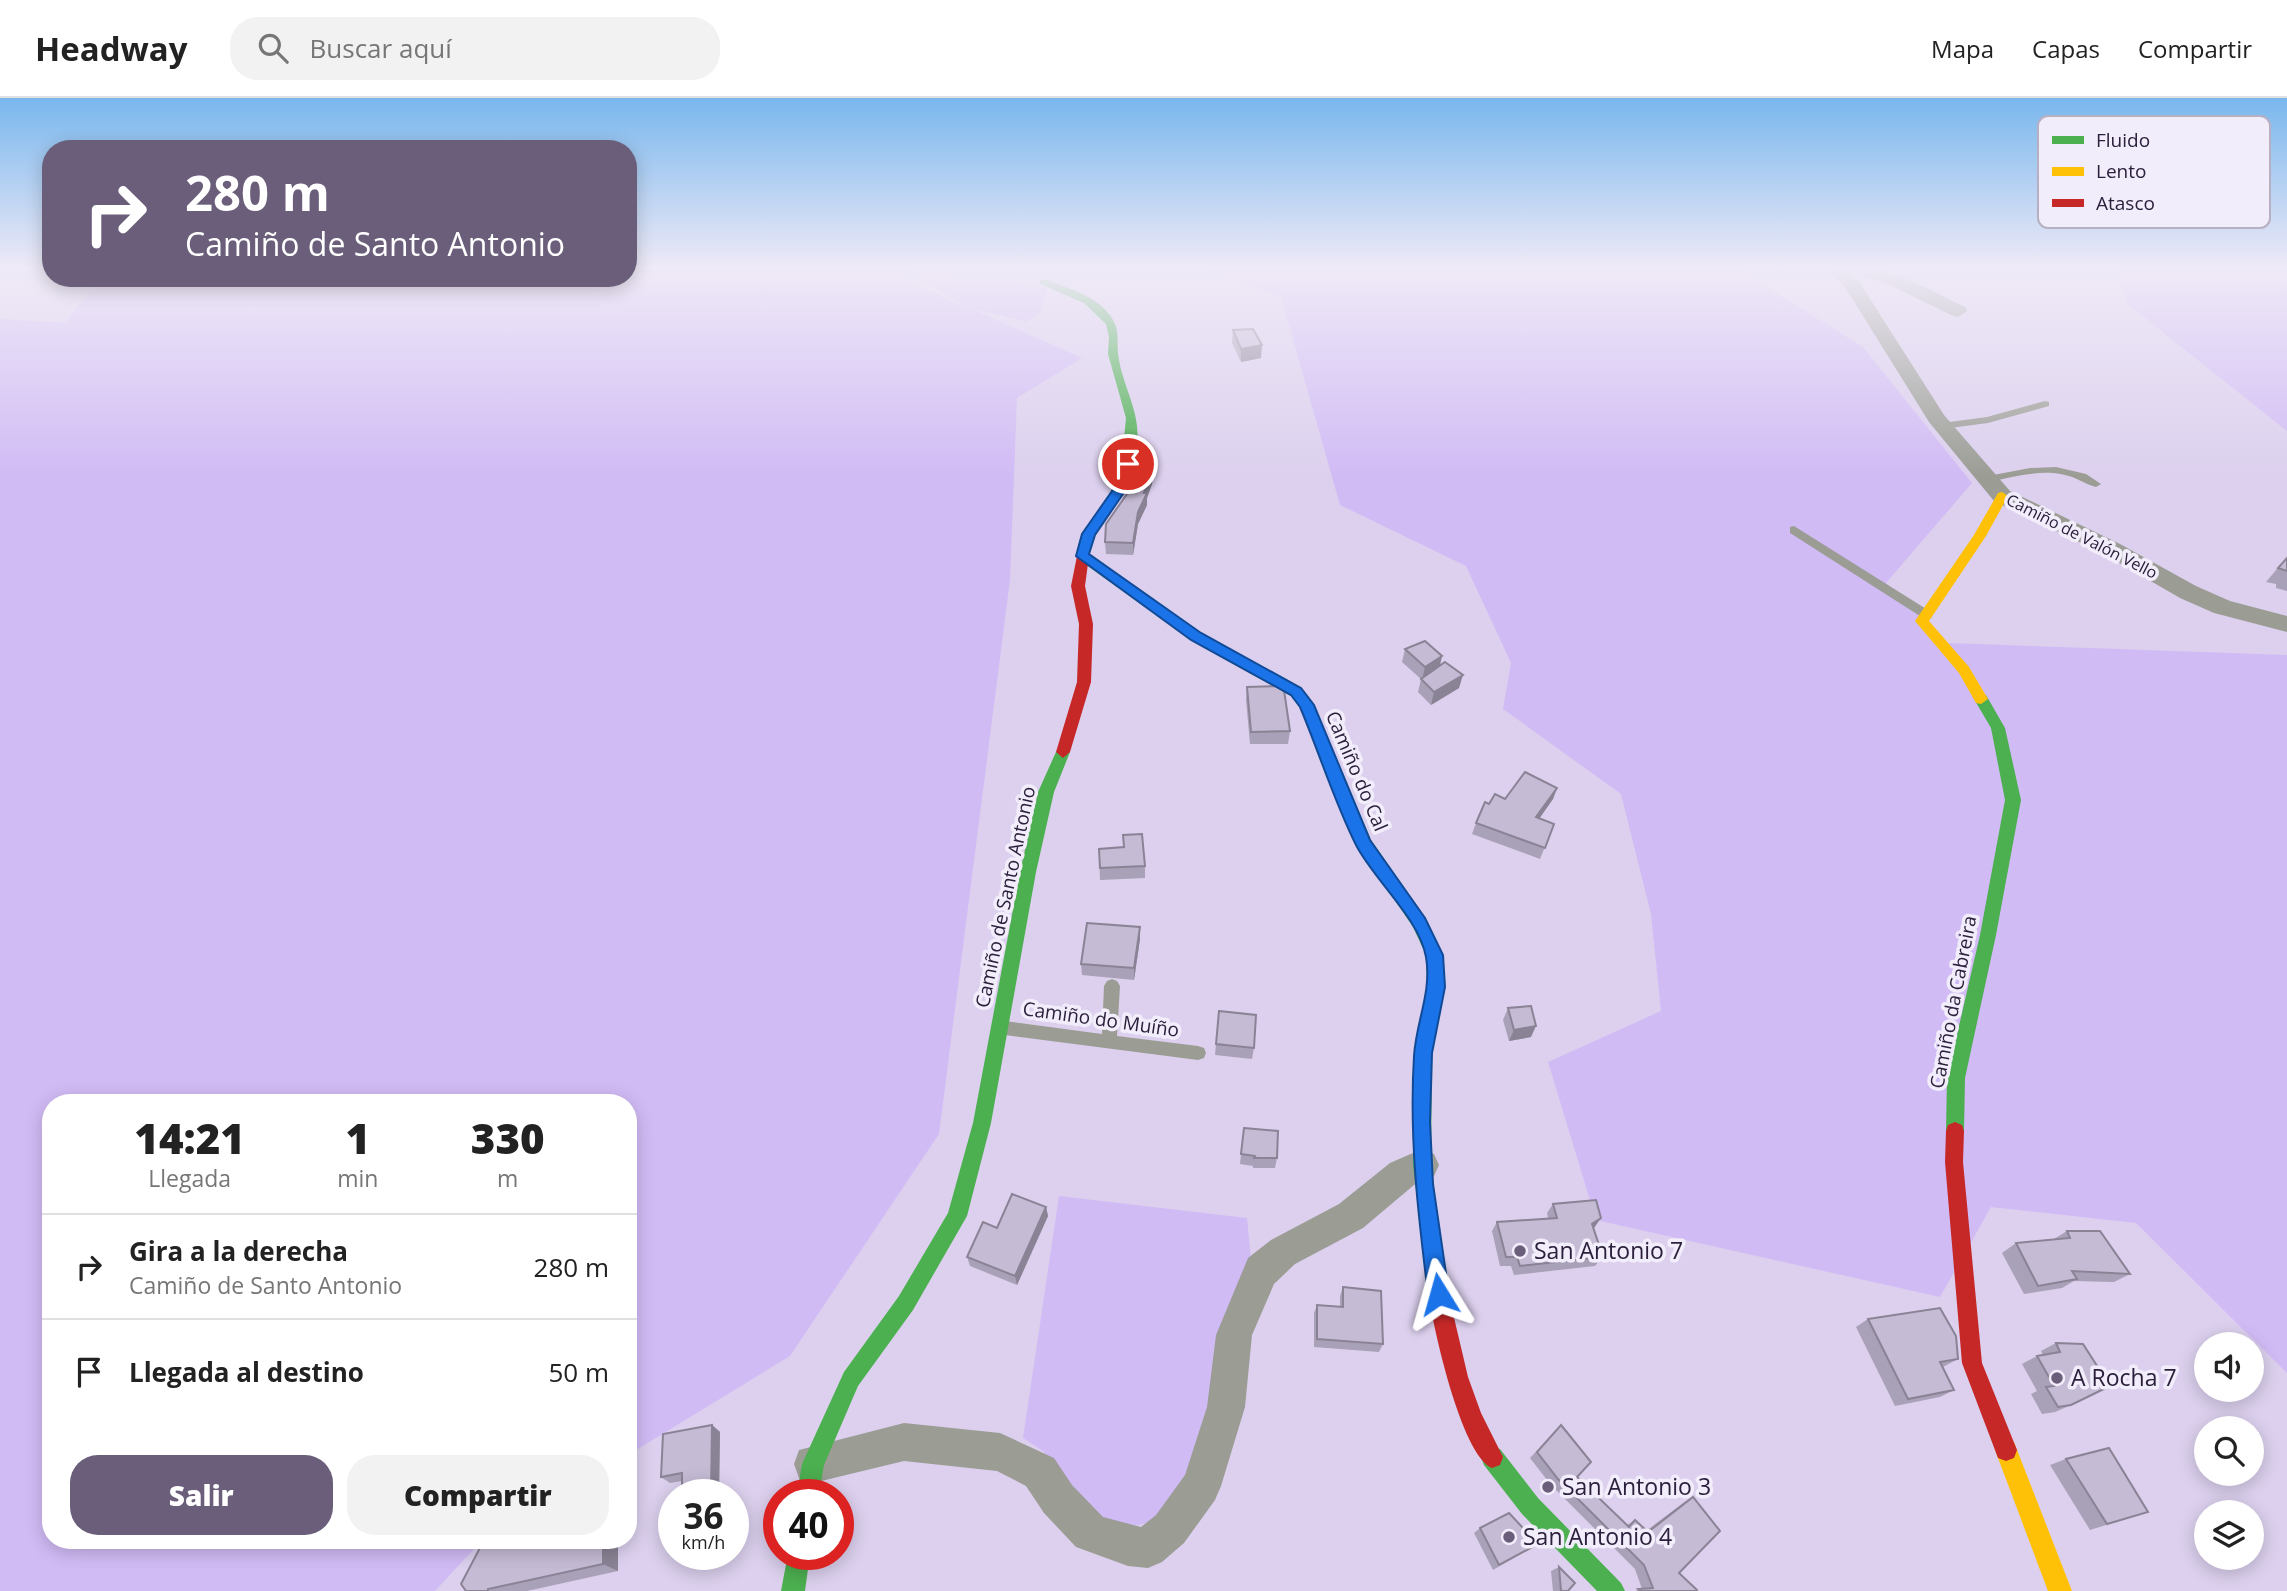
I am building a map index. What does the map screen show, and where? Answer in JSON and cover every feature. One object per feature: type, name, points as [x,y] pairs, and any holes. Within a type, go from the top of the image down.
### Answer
[{"type":"street","name":"Camiño de Santo Antonio","points":[[811,1479],[851,1378],[906,1303],[957,1216],[982,1123],[1046,792],[1062,755],[1084,682],[1086,624],[1078,586],[1083,556],[1088,534],[1119,491],[1128,464],[1132,418],[1113,354],[1114,337]]},
{"type":"street","name":"Camiño de Valón Vello","points":[[1890,337],[1942,426],[1994,488],[2199,597],[2222,607],[2287,624]]},
{"type":"street","points":[[1927,615],[1980,536],[1994,488]]},
{"type":"street","name":"Camiño do Cal","points":[[1083,556],[1196,637],[1296,692],[1307,705],[1364,843],[1419,923],[1434,955],[1436,987],[1423,1053],[1422,1165],[1442,1321],[1467,1404],[1490,1454],[1530,1506],[1613,1591]]},
{"type":"street","name":"Camiño da Cabreira","points":[[1927,615],[1923,621],[1964,670],[1998,727],[2013,800],[1988,935],[1956,1078],[1954,1162],[1972,1363],[2060,1591]]},
{"type":"street","points":[[811,1479],[904,1442],[1000,1452],[1040,1472],[1058,1499],[1090,1533],[1128,1546],[1148,1548],[1170,1529],[1200,1486],[1226,1407],[1234,1335],[1261,1271],[1283,1252],[1351,1216],[1402,1174],[1422,1165]]},
{"type":"street","points":[[793,1591],[796,1570]]},
{"type":"lane","points":[[1942,426],[1988,420],[2045,404]]},
{"type":"lane","points":[[1994,488],[2057,468],[2080,474],[2096,484]]},
{"type":"lane","points":[[1794,530],[1927,615]]},
{"type":"lane","points":[[1109,1041],[1112,986]]},
{"type":"lane","name":"Camiño do Muíño","points":[[1000,1027],[1198,1053]]},
{"type":"shaded area","points":[[0,337],[1034,337],[1082,358],[1017,398],[1010,580],[939,1134],[790,1356],[637,1450],[637,1094],[42,1094],[42,1549],[474,1549],[435,1591],[0,1591]]},
{"type":"shaded area","points":[[1292,337],[1846,337],[1863,347],[1972,483],[1886,583],[1948,643],[2287,655],[2287,1373],[2264,1350],[2264,1332],[2246,1332],[2136,1223],[1991,1207],[1940,1297],[1596,1220],[1548,1062],[1661,1011],[1651,914],[1621,794],[1503,709],[1511,663],[1466,566],[1340,505]]},
{"type":"shaded area","points":[[2168,337],[2287,337],[2287,431]]},
{"type":"shaded area","points":[[1059,1196],[1247,1218],[1253,1279],[1192,1474],[1151,1522],[1117,1530],[1095,1525],[1043,1451],[1023,1438]]},
{"type":"building","points":[[1236,337],[1257,337],[1262,345],[1241,349]]},
{"type":"building","points":[[1140,470],[1153,472],[1138,512],[1133,543],[1105,542],[1106,524],[1136,481]]},
{"type":"building","points":[[2287,558],[2287,571],[2278,568]]},
{"type":"building","points":[[1425,641],[1442,656],[1425,667],[1405,649]]},
{"type":"building","points":[[1445,662],[1463,675],[1434,692],[1421,679]]},
{"type":"building","points":[[1277,686],[1284,690],[1290,731],[1251,732],[1247,687]]},
{"type":"building","points":[[1525,772],[1557,788],[1536,817],[1554,824],[1545,848],[1476,823],[1485,802],[1489,804],[1495,794],[1505,799]]},
{"type":"building","points":[[1142,834],[1145,866],[1100,868],[1099,849],[1124,847],[1123,835]]},
{"type":"building","points":[[1087,923],[1140,927],[1134,968],[1081,964]]},
{"type":"building","points":[[1531,1006],[1536,1026],[1514,1030],[1508,1008]]},
{"type":"building","points":[[1219,1011],[1256,1015],[1254,1048],[1216,1044]]},
{"type":"building","points":[[1244,1128],[1278,1131],[1277,1158],[1254,1158],[1255,1156],[1241,1154]]},
{"type":"building","points":[[1012,1194],[1046,1207],[1015,1276],[967,1257],[983,1222],[997,1228]]},
{"type":"building","points":[[1596,1200],[1601,1218],[1592,1224],[1603,1257],[1520,1266],[1517,1257],[1506,1257],[1497,1222],[1557,1218],[1553,1204]]},
{"type":"building","points":[[2067,1231],[2100,1231],[2130,1274],[2072,1271],[2077,1279],[2038,1286],[2016,1243],[2070,1238]]},
{"type":"building","points":[[1343,1287],[1381,1291],[1383,1344],[1317,1339],[1317,1305],[1343,1307]]},
{"type":"building","points":[[1940,1308],[1956,1336],[1958,1359],[1940,1362],[1954,1390],[1908,1399],[1868,1319]]},
{"type":"building","points":[[2056,1343],[2083,1344],[2110,1386],[2071,1405],[2058,1407],[2046,1387],[2054,1386],[2037,1356],[2060,1352]]},
{"type":"building","points":[[712,1425],[711,1479],[682,1479],[682,1473],[661,1477],[663,1434]]},
{"type":"building","points":[[1561,1425],[1591,1462],[1577,1477],[1629,1527],[1635,1520],[1648,1532],[1693,1497],[1720,1531],[1679,1573],[1696,1591],[1638,1589],[1653,1588],[1644,1565],[1558,1479],[1537,1452]]},
{"type":"building","points":[[2109,1448],[2148,1512],[2107,1524],[2066,1459]]},
{"type":"building","name":"San Antonio 4","points":[[1509,1513],[1538,1544],[1499,1565],[1480,1528]]},
{"type":"building","points":[[479,1549],[603,1549],[603,1564],[488,1591],[466,1591],[461,1584]]},
{"type":"building","points":[[1559,1567],[1575,1583],[1568,1591],[1561,1591]]},
{"type":"traffic: fast","points":[[1114,337],[1113,354],[1132,418],[1128,460]]},
{"type":"traffic: fast","points":[[1083,556],[1196,637],[1296,692],[1307,705],[1364,843],[1419,923],[1434,955],[1436,987],[1423,1053],[1422,1165],[1438,1292]]},
{"type":"traffic: fast","points":[[1955,1131],[1956,1078],[1988,935],[2013,800],[1998,728],[1981,699]]},
{"type":"traffic: fast","points":[[810,1479],[813,1464],[851,1379],[906,1303],[957,1216],[982,1123],[1028,872],[1046,792],[1063,752]]},
{"type":"traffic: fast","points":[[1492,1457],[1530,1506],[1613,1591]]},
{"type":"traffic: fast","points":[[793,1591],[796,1570]]},
{"type":"traffic: slow","points":[[1981,699],[1964,670],[1922,621],[1980,536],[2002,496]]},
{"type":"traffic: slow","points":[[2006,1450],[2060,1591]]},
{"type":"traffic: jam","points":[[1063,752],[1084,682],[1086,624],[1078,586],[1083,556],[1089,534],[1119,491],[1128,460]]},
{"type":"traffic: jam","points":[[1955,1131],[1954,1162],[1972,1363],[2006,1450]]},
{"type":"traffic: jam","points":[[1438,1292],[1445,1333],[1464,1399],[1492,1457]]},
{"type":"place","name":"San Antonio 7","points":[[1520,1251]]},
{"type":"place","name":"A Rocha 7","points":[[2057,1378]]},
{"type":"place","name":"San Antonio 3","points":[[1548,1487]]},
{"type":"place","name":"San Antonio 4","points":[[1509,1537]]},
{"type":"route","points":[[1128,464],[1119,491],[1088,534],[1083,556],[1196,637],[1296,692],[1307,705],[1364,843],[1419,923],[1434,955],[1436,987],[1423,1053],[1421,1122],[1422,1165],[1439,1294]]}]
